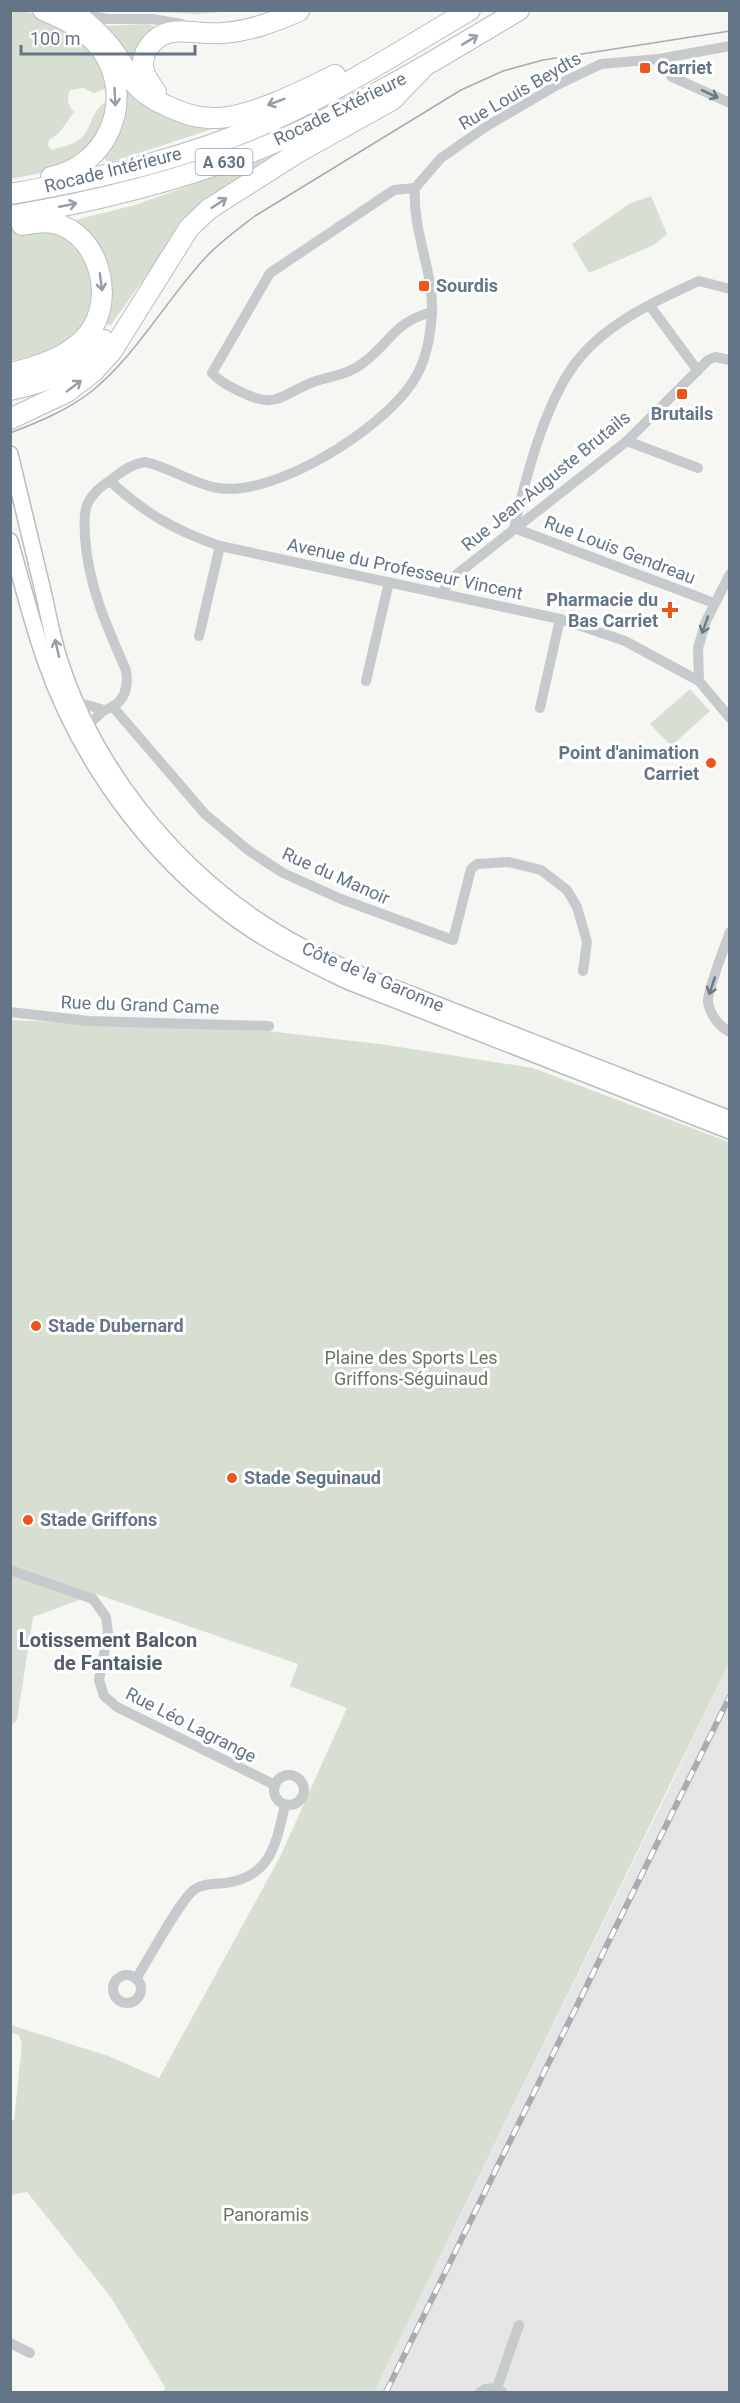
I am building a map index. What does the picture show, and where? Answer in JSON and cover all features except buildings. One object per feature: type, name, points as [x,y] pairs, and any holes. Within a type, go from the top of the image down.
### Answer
[{"type":"highway","points":[[10,185],[64,174],[85,163],[103,146],[116,105],[112,70],[104,54],[87,35],[68,21],[43,10]]},
{"type":"highway","points":[[71,11],[93,27],[114,51],[136,84],[150,98],[172,109],[198,117],[219,118],[274,103],[318,84],[460,10]]},
{"type":"highway","name":"Rocade Intérieure","points":[[10,194],[65,185],[169,158],[280,117],[323,96],[470,10]]},
{"type":"highway","name":"Rocade Extérieure","points":[[10,216],[127,192],[230,160],[305,129],[422,69],[519,10]]},
{"type":"highway","points":[[172,109],[155,91],[145,75],[142,64],[144,54],[153,40],[161,34],[171,32],[222,33],[260,27],[300,11]]},
{"type":"highway","points":[[14,384],[69,371],[86,360],[103,343],[189,228],[209,209],[257,178],[392,100],[422,69]]},
{"type":"highway","points":[[10,226],[48,223],[74,232],[92,253],[101,277],[102,298],[97,320],[89,334],[75,347],[14,384]]},
{"type":"highway","points":[[10,419],[20,411],[67,392],[93,372],[112,351],[189,228]]},
{"type":"highway","points":[[14,384],[20,411]]},
{"type":"main road","name":"Côte de la Garonne","points":[[10,454],[59,658],[77,702],[117,777],[145,815],[180,855],[218,890],[259,921],[304,949],[351,971],[729,1119]]},
{"type":"main road","name":"Côte de la Garonne","points":[[10,541],[46,663],[68,716],[107,784],[136,823],[172,864],[212,899],[254,932],[300,959],[347,981],[729,1131]]},
{"type":"street","points":[[71,11],[107,19],[152,19],[190,25],[222,26],[260,21],[300,11]]},
{"type":"street","name":"Rue Louis Beydts","points":[[415,188],[441,158],[487,126],[557,85],[601,64],[659,59],[729,46]]},
{"type":"street","points":[[659,59],[672,77],[729,103]]},
{"type":"street","points":[[68,716],[87,724],[109,708],[125,692],[128,679],[99,608],[86,548],[84,516],[91,497],[135,464],[145,462],[219,489],[252,487],[276,480],[300,469],[370,428],[413,383],[422,365],[428,345],[432,312],[428,262],[416,219],[415,188],[394,190],[270,273],[212,374],[256,400],[267,402],[362,364],[405,322],[432,312]]},
{"type":"street","points":[[514,528],[547,417],[561,386],[582,354],[614,327],[699,281],[729,289]]},
{"type":"street","points":[[650,306],[698,371]]},
{"type":"street","name":"Rue Jean-Auguste Brutails","points":[[441,594],[452,578],[627,441],[715,357],[729,360]]},
{"type":"street","points":[[627,441],[698,468]]},
{"type":"street","name":"Avenue du Professeur Vincent","points":[[110,481],[127,498],[173,527],[220,546],[560,619],[625,641],[699,681]]},
{"type":"street","name":"Rue Louis Gendreau","points":[[514,528],[714,603]]},
{"type":"street","points":[[199,636],[220,546]]},
{"type":"street","points":[[729,574],[714,603],[698,648],[699,681],[729,718]]},
{"type":"street","points":[[366,681],[389,582]]},
{"type":"street","points":[[540,708],[560,619]]},
{"type":"street","points":[[77,702],[109,708]]},
{"type":"street","name":"Rue du Manoir","points":[[109,708],[205,814],[248,850],[283,873],[350,902],[453,940],[471,870],[477,864],[509,862],[541,870],[567,891],[577,908],[587,942],[583,971]]},
{"type":"street","points":[[729,933],[708,999],[712,1014],[722,1028],[729,1032]]},
{"type":"street","name":"Rue du Grand Came","points":[[10,1012],[89,1021],[269,1026]]},
{"type":"street","name":"Rue Léo Lagrange","points":[[10,1570],[93,1599],[106,1617],[108,1633],[99,1680],[104,1696],[117,1707],[275,1785]]},
{"type":"street","points":[[285,1776],[295,1777],[303,1783],[304,1793],[299,1802],[285,1805],[277,1800],[275,1785],[285,1776]]},
{"type":"street","points":[[136,1979],[184,1901],[194,1889],[245,1878],[258,1871],[276,1845],[285,1805]]},
{"type":"street","points":[[480,2392],[484,2389],[500,2390],[519,2325]]},
{"type":"street","points":[[10,2343],[30,2353]]},
{"type":"shaded area","points":[[729,1663],[729,2392],[374,2392],[668,1791]]},
{"type":"green space","points":[[234,10],[197,14],[142,11]]},
{"type":"green space","points":[[10,11],[38,14],[72,33],[93,54],[105,77],[105,89],[94,93],[83,88],[70,90],[68,102],[74,112],[59,133],[49,140],[48,146],[52,150],[80,139],[87,131],[100,106],[108,104],[99,138],[65,168],[11,179]]},
{"type":"green space","points":[[148,24],[160,28],[136,67],[103,26]]},
{"type":"green space","points":[[128,79],[222,126],[108,163],[103,157],[114,141],[124,86]]},
{"type":"green space","points":[[286,151],[169,244],[110,326],[104,321],[110,289],[107,265],[94,244],[71,221],[135,205]]},
{"type":"green space","points":[[651,196],[667,234],[654,245],[589,273],[572,244],[629,204]]},
{"type":"green space","points":[[37,229],[61,234],[80,248],[91,271],[94,299],[85,321],[67,340],[41,353],[11,360],[11,231]]},
{"type":"green space","points":[[690,689],[710,711],[671,746],[650,724]]},
{"type":"green space","name":"Plaine des Sports Les Griffons-Séguinaud","points":[[11,1020],[268,1031],[387,1045],[533,1068],[729,1142],[729,1663],[374,2392],[159,2392],[166,2389],[110,2296],[27,2192],[10,2195],[11,2121],[14,2120],[22,2044],[19,2035],[11,2033],[11,2025],[108,2056],[159,2078],[280,1857],[347,1708],[290,1686],[298,1664],[96,1594],[33,1617],[17,1720],[11,1726]]},
{"type":"tram line","points":[[10,433],[63,410],[92,391],[124,360],[206,257],[255,216],[461,90],[503,71],[543,60],[730,31]]},
{"type":"railway","points":[[386,2392],[730,1696]]},
{"type":"place","name":"Carriet","points":[[645,68]]},
{"type":"place","name":"Sourdis","points":[[424,286]]},
{"type":"place","name":"Brutails","points":[[682,394]]},
{"type":"place","name":"Pharmacie du Bas Carriet","points":[[670,610]]},
{"type":"place","name":"Point d'animation Carriet","points":[[711,763]]},
{"type":"place","name":"Stade Dubernard","points":[[36,1326]]},
{"type":"place","name":"Stade Seguinaud","points":[[232,1478]]},
{"type":"place","name":"Stade Griffons","points":[[28,1520]]},
{"type":"district","name":"Lotissement Balcon de Fantaisie","points":[[108,1652]]},
{"type":"park label","name":"Panoramis","points":[[266,2215]]}]
